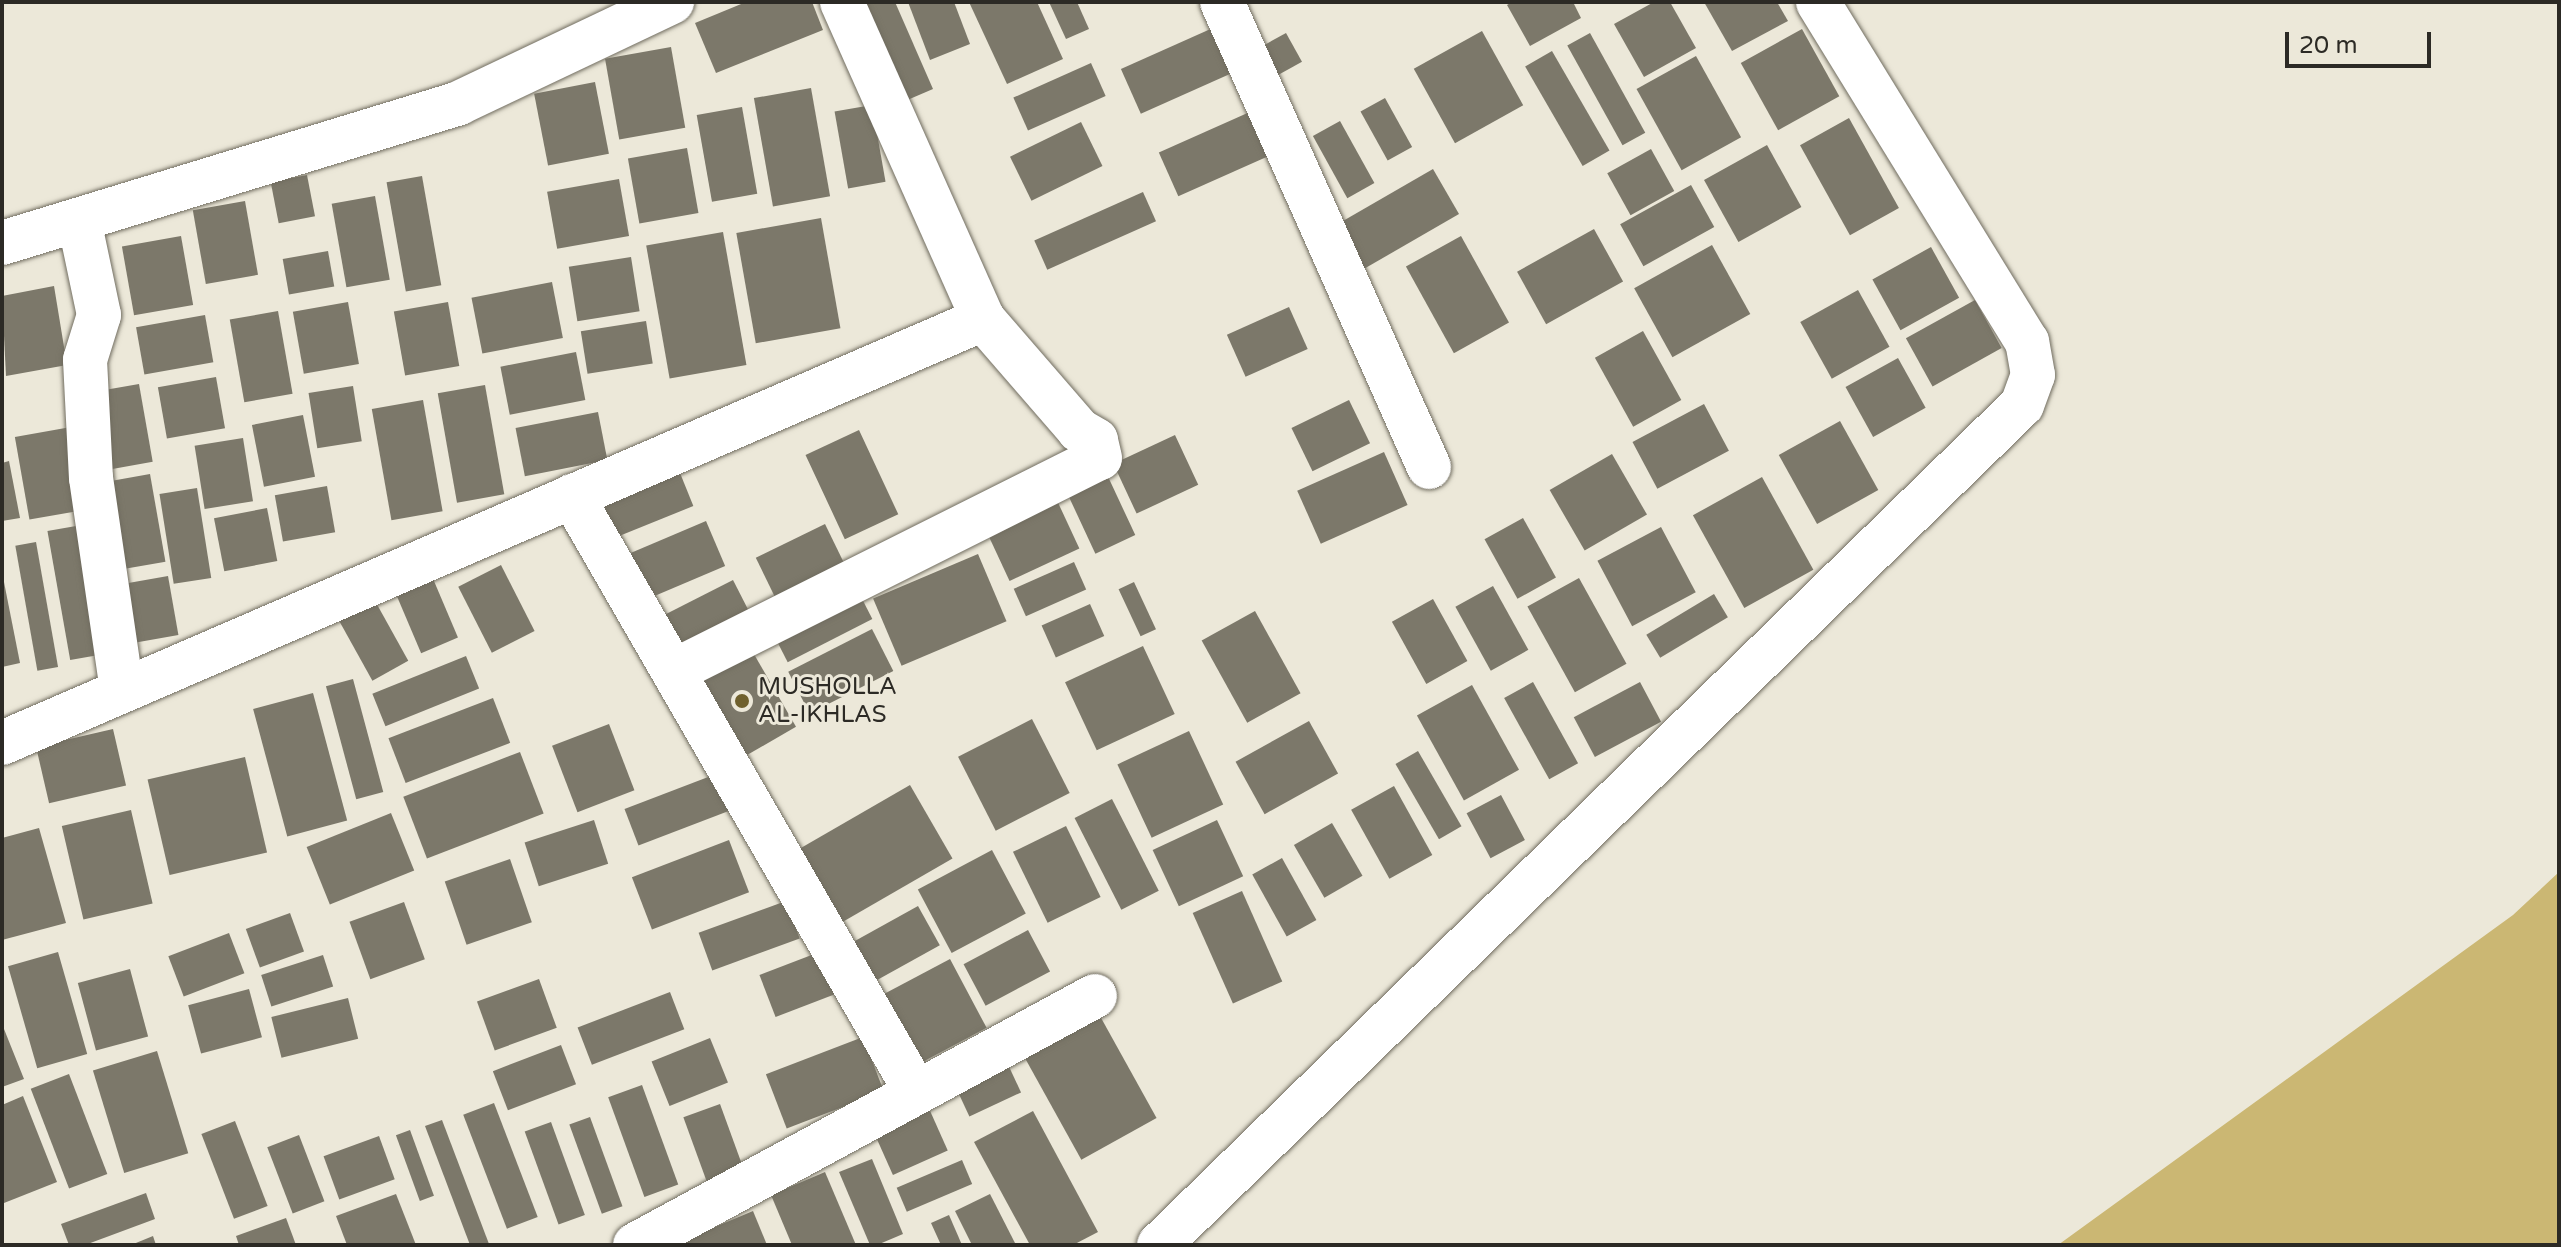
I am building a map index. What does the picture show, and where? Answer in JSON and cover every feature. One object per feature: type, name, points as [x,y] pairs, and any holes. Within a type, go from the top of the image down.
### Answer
[{"type":"street","points":[[2,243],[459,103],[672,2]]},
{"type":"street","points":[[674,671],[1100,458],[1096,440],[1079,430],[983,319],[842,2]]},
{"type":"street","points":[[1222,2],[1429,467]]},
{"type":"street","points":[[1159,1245],[2022,405],[2033,375],[2027,342],[1818,2]]},
{"type":"street","points":[[79,220],[99,315],[85,360],[91,478],[122,690]]},
{"type":"street","points":[[2,743],[983,319]]},
{"type":"street","points":[[572,496],[915,1090]]},
{"type":"street","points":[[635,1245],[915,1090],[1095,996]]},
{"type":"shaded area","points":[[2559,872],[2559,1245],[2058,1245],[2513,915]]},
{"type":"building","points":[[746,2],[812,2],[823,30],[716,73],[695,23]]},
{"type":"building","points":[[854,2],[895,2],[933,89],[898,104]]},
{"type":"building","points":[[908,2],[954,2],[970,44],[930,60]]},
{"type":"building","points":[[969,2],[1037,2],[1063,59],[1007,84]]},
{"type":"building","points":[[1049,2],[1077,2],[1089,29],[1066,39]]},
{"type":"building","points":[[1512,2],[1573,2],[1581,18],[1530,46],[1507,5]]},
{"type":"building","points":[[1654,2],[1670,2],[1696,48],[1644,77],[1614,24]]},
{"type":"building","points":[[1704,2],[1777,2],[1788,21],[1732,51]]},
{"type":"building","points":[[1215,27],[1235,72],[1141,114],[1121,69]]},
{"type":"building","points":[[1802,29],[1839,96],[1778,130],[1741,63]]},
{"type":"building","points":[[1482,31],[1523,105],[1455,143],[1414,69]]},
{"type":"building","points":[[1286,33],[1302,62],[1267,81],[1251,52]]},
{"type":"building","points":[[1590,33],[1645,133],[1623,145],[1567,46]]},
{"type":"building","points":[[671,47],[685,128],[619,139],[605,59]]},
{"type":"building","points":[[1552,51],[1610,151],[1583,166],[1525,66]]},
{"type":"building","points":[[1696,56],[1741,137],[1682,170],[1637,89]]},
{"type":"building","points":[[1091,63],[1106,96],[1028,130],[1013,98]]},
{"type":"building","points":[[595,82],[609,154],[548,165],[534,94]]},
{"type":"building","points":[[811,88],[830,196],[773,206],[754,98]]},
{"type":"building","points":[[1385,98],[1412,147],[1388,161],[1361,112]]},
{"type":"building","points":[[872,105],[886,182],[848,188],[835,112]]},
{"type":"building","points":[[742,107],[757,194],[712,202],[697,115]]},
{"type":"building","points":[[1252,111],[1272,155],[1178,196],[1159,152]]},
{"type":"building","points":[[1849,118],[1899,208],[1850,235],[1800,145]]},
{"type":"building","points":[[1340,121],[1374,183],[1347,198],[1313,136]]},
{"type":"building","points":[[1081,122],[1102,166],[1031,201],[1010,157]]},
{"type":"building","points":[[1767,145],[1801,207],[1738,242],[1704,180]]},
{"type":"building","points":[[687,148],[698,213],[639,223],[628,158]]},
{"type":"building","points":[[1651,149],[1674,191],[1631,215],[1607,173]]},
{"type":"building","points":[[1433,169],[1459,214],[1363,270],[1337,224]]},
{"type":"building","points":[[307,175],[315,216],[279,223],[271,182]]},
{"type":"building","points":[[422,176],[441,285],[406,292],[387,182]]},
{"type":"building","points":[[619,179],[629,236],[557,249],[547,192]]},
{"type":"building","points":[[1691,185],[1714,227],[1643,266],[1620,224]]},
{"type":"building","points":[[1143,192],[1156,221],[1047,270],[1034,240]]},
{"type":"building","points":[[375,196],[390,280],[346,287],[332,204]]},
{"type":"building","points":[[245,201],[258,275],[206,284],[193,210]]},
{"type":"building","points":[[821,218],[840,328],[756,343],[736,233]]},
{"type":"building","points":[[1594,229],[1623,281],[1546,324],[1517,272]]},
{"type":"building","points":[[723,232],[746,365],[670,378],[646,246]]},
{"type":"building","points":[[181,236],[193,305],[134,315],[122,246]]},
{"type":"building","points":[[1461,236],[1509,323],[1454,353],[1406,267]]},
{"type":"building","points":[[1712,245],[1750,314],[1672,357],[1634,288]]},
{"type":"building","points":[[1931,247],[1959,298],[1901,330],[1872,279]]},
{"type":"building","points":[[328,251],[334,286],[289,294],[283,259]]},
{"type":"building","points":[[631,257],[640,311],[577,321],[569,267]]},
{"type":"building","points":[[552,282],[563,338],[482,354],[472,298]]},
{"type":"building","points":[[54,286],[67,365],[6,376],[2,296]]},
{"type":"building","points":[[1858,290],[1890,347],[1832,379],[1800,322]]},
{"type":"building","points":[[1975,300],[2002,348],[1933,386],[1906,338]]},
{"type":"building","points":[[348,302],[359,364],[304,374],[293,312]]},
{"type":"building","points":[[448,302],[459,366],[405,376],[394,312]]},
{"type":"building","points":[[1289,307],[1308,349],[1246,377],[1227,335]]},
{"type":"building","points":[[278,311],[293,394],[244,402],[230,320]]},
{"type":"building","points":[[205,315],[213,362],[144,374],[136,327]]},
{"type":"building","points":[[646,321],[653,363],[588,374],[581,331]]},
{"type":"building","points":[[1643,331],[1681,400],[1633,427],[1595,358]]},
{"type":"building","points":[[576,352],[585,400],[510,415],[500,367]]},
{"type":"building","points":[[1898,358],[1926,408],[1873,437],[1846,387]]},
{"type":"building","points":[[216,377],[225,428],[167,438],[158,387]]},
{"type":"building","points":[[139,384],[153,462],[105,470],[92,392]]},
{"type":"building","points":[[485,385],[504,494],[457,503],[438,393]]},
{"type":"building","points":[[353,386],[362,441],[317,448],[309,393]]},
{"type":"building","points":[[423,400],[443,511],[391,520],[372,409]]},
{"type":"building","points":[[1349,400],[1370,443],[1313,471],[1291,428]]},
{"type":"building","points":[[1704,404],[1729,451],[1657,489],[1632,442]]},
{"type":"building","points":[[598,412],[607,460],[525,476],[516,428]]},
{"type":"building","points":[[303,415],[315,477],[264,487],[252,425]]},
{"type":"building","points":[[1840,421],[1878,490],[1817,524],[1779,455]]},
{"type":"building","points":[[71,427],[86,510],[29,520],[15,437]]},
{"type":"building","points":[[859,430],[898,514],[845,539],[806,455]]},
{"type":"building","points":[[1175,435],[1198,485],[1137,514],[1113,464]]},
{"type":"building","points":[[243,438],[253,501],[205,509],[195,446]]},
{"type":"building","points":[[1384,452],[1408,505],[1321,544],[1297,491]]},
{"type":"building","points":[[1612,454],[1647,515],[1585,551],[1550,490]]},
{"type":"building","points":[[9,461],[20,518],[2,521],[2,463]]},
{"type":"building","points":[[678,468],[693,506],[610,540],[595,502]]},
{"type":"building","points":[[1104,468],[1135,535],[1095,554],[1064,487]]},
{"type":"building","points":[[150,474],[165,562],[122,569],[107,482]]},
{"type":"building","points":[[1762,477],[1813,570],[1744,608],[1693,515]]},
{"type":"building","points":[[327,486],[335,532],[283,541],[275,495]]},
{"type":"building","points":[[197,488],[211,578],[174,584],[159,494]]},
{"type":"building","points":[[1054,494],[1079,548],[1010,581],[984,527]]},
{"type":"building","points":[[267,508],[277,561],[224,571],[214,518]]},
{"type":"building","points":[[1523,518],[1556,577],[1517,599],[1485,539]]},
{"type":"building","points":[[706,521],[725,566],[639,603],[619,558]]},
{"type":"building","points":[[825,524],[849,573],[780,607],[756,558]]},
{"type":"building","points":[[76,526],[99,655],[70,660],[47,531]]},
{"type":"building","points":[[1661,527],[1696,592],[1632,626],[1597,561]]},
{"type":"building","points":[[36,542],[58,667],[37,671],[15,546]]},
{"type":"building","points":[[978,554],[1007,621],[902,666],[873,599]]},
{"type":"building","points":[[1074,562],[1086,589],[1026,616],[1014,589]]},
{"type":"building","points":[[501,565],[535,631],[492,653],[458,587]]},
{"type":"building","points":[[2,572],[20,663],[2,667]]},
{"type":"building","points":[[431,574],[458,638],[421,653],[394,590]]},
{"type":"building","points":[[168,576],[178,635],[123,645],[113,586]]},
{"type":"building","points":[[1579,578],[1627,664],[1575,692],[1527,607]]},
{"type":"building","points":[[733,580],[753,620],[678,659],[657,619]]},
{"type":"building","points":[[1134,582],[1156,629],[1141,636],[1119,589]]},
{"type":"building","points":[[1493,586],[1528,650],[1491,671],[1455,607]]},
{"type":"building","points":[[856,587],[872,619],[788,662],[771,630]]},
{"type":"building","points":[[369,590],[408,661],[372,681],[333,610]]},
{"type":"building","points":[[1714,594],[1728,617],[1660,658],[1646,635]]},
{"type":"building","points":[[1433,599],[1467,661],[1426,684],[1392,622]]},
{"type":"building","points":[[1090,604],[1104,636],[1056,658],[1042,626]]},
{"type":"building","points":[[1255,611],[1301,693],[1247,723],[1202,641]]},
{"type":"building","points":[[872,629],[893,671],[810,714],[788,672]]},
{"type":"building","name":"MUSHOLLA AL-IKHLAS","points":[[747,642],[796,727],[736,761],[687,676]]},
{"type":"building","points":[[1143,646],[1175,714],[1097,750],[1065,682]]},
{"type":"building","points":[[466,656],[479,688],[385,726],[372,694]]},
{"type":"building","points":[[353,679],[383,792],[356,799],[326,686]]},
{"type":"building","points":[[1533,682],[1578,763],[1549,779],[1504,698]]},
{"type":"building","points":[[1640,682],[1661,722],[1595,757],[1574,717]]},
{"type":"building","points":[[1472,685],[1519,770],[1464,800],[1417,716]]},
{"type":"building","points":[[313,693],[347,821],[287,837],[253,709]]},
{"type":"building","points":[[493,698],[510,743],[406,783],[388,738]]},
{"type":"building","points":[[1032,719],[1070,793],[996,831],[958,757]]},
{"type":"building","points":[[1309,721],[1338,773],[1265,814],[1236,762]]},
{"type":"building","points":[[609,724],[634,790],[577,812],[552,746]]},
{"type":"building","points":[[113,729],[126,786],[49,803],[36,747]]},
{"type":"building","points":[[1189,731],[1223,804],[1152,838],[1117,764]]},
{"type":"building","points":[[1418,751],[1462,826],[1439,839],[1395,764]]},
{"type":"building","points":[[520,752],[544,814],[427,858],[403,797]]},
{"type":"building","points":[[245,757],[267,852],[170,875],[148,779]]},
{"type":"building","points":[[716,774],[730,810],[638,846],[625,809]]},
{"type":"building","points":[[910,785],[952,859],[843,922],[800,848]]},
{"type":"building","points":[[1394,786],[1432,855],[1389,879],[1351,810]]},
{"type":"building","points":[[1501,795],[1525,840],[1491,858],[1467,813]]},
{"type":"building","points":[[1112,799],[1159,891],[1121,910],[1075,818]]},
{"type":"building","points":[[131,810],[153,904],[83,920],[62,826]]},
{"type":"building","points":[[391,813],[414,870],[330,905],[307,847]]},
{"type":"building","points":[[594,820],[608,864],[539,886],[525,843]]},
{"type":"building","points":[[1217,820],[1243,876],[1179,906],[1153,850]]},
{"type":"building","points":[[1332,823],[1362,876],[1324,898],[1294,845]]},
{"type":"building","points":[[1066,826],[1101,897],[1048,923],[1013,852]]},
{"type":"building","points":[[39,828],[66,923],[2,940],[2,838]]},
{"type":"building","points":[[729,840],[749,892],[652,930],[632,877]]},
{"type":"building","points":[[992,850],[1026,914],[952,953],[918,889]]},
{"type":"building","points":[[1282,858],[1316,920],[1287,937],[1252,874]]},
{"type":"building","points":[[510,859],[532,922],[467,945],[445,881]]},
{"type":"building","points":[[1242,891],[1282,981],[1233,1003],[1193,913]]},
{"type":"building","points":[[786,901],[800,939],[712,970],[699,933]]},
{"type":"building","points":[[404,902],[425,959],[370,979],[349,922]]},
{"type":"building","points":[[918,906],[940,945],[867,986],[845,946]]},
{"type":"building","points":[[290,913],[304,952],[260,968],[246,929]]},
{"type":"building","points":[[1028,930],[1050,971],[986,1006],[964,964]]},
{"type":"building","points":[[229,933],[244,973],[184,996],[168,956]]},
{"type":"building","points":[[822,951],[838,993],[776,1017],[759,975]]},
{"type":"building","points":[[58,952],[87,1054],[37,1068],[8,966]]},
{"type":"building","points":[[323,955],[333,986],[271,1006],[261,975]]},
{"type":"building","points":[[950,959],[987,1028],[918,1064],[881,996]]},
{"type":"building","points":[[130,969],[148,1037],[96,1051],[78,983]]},
{"type":"building","points":[[539,979],[557,1028],[495,1050],[477,1002]]},
{"type":"building","points":[[249,989],[262,1037],[201,1054],[188,1005]]},
{"type":"building","points":[[670,992],[684,1029],[592,1065],[578,1027]]},
{"type":"building","points":[[348,998],[358,1039],[282,1058],[271,1017]]},
{"type":"building","points":[[1095,1007],[1157,1118],[1081,1160],[1020,1049]]},
{"type":"building","points":[[2,1024],[24,1079],[2,1087]]},
{"type":"building","points":[[863,1037],[884,1091],[787,1128],[766,1074]]},
{"type":"building","points":[[710,1038],[728,1083],[670,1106],[652,1062]]},
{"type":"building","points":[[561,1045],[576,1084],[508,1110],[493,1071]]},
{"type":"building","points":[[157,1051],[188,1153],[124,1173],[93,1071]]},
{"type":"building","points":[[1005,1058],[1021,1092],[969,1117],[953,1082]]},
{"type":"building","points":[[69,1074],[107,1174],[69,1189],[31,1089]]},
{"type":"building","points":[[642,1085],[678,1185],[644,1197],[608,1097]]},
{"type":"building","points":[[23,1096],[57,1182],[4,1203],[2,1105]]},
{"type":"building","points":[[494,1103],[538,1217],[507,1229],[463,1115]]},
{"type":"building","points":[[720,1104],[746,1174],[709,1188],[683,1117]]},
{"type":"building","points":[[927,1104],[948,1151],[893,1175],[872,1128]]},
{"type":"building","points":[[1033,1111],[1098,1232],[1073,1245],[1030,1245],[974,1142]]},
{"type":"building","points":[[590,1117],[622,1206],[602,1214],[569,1125]]},
{"type":"building","points":[[442,1120],[489,1244],[470,1245],[425,1126]]},
{"type":"building","points":[[235,1121],[268,1206],[234,1219],[201,1134]]},
{"type":"building","points":[[551,1122],[585,1215],[559,1225],[525,1132]]},
{"type":"building","points":[[410,1130],[434,1196],[420,1201],[396,1135]]},
{"type":"building","points":[[299,1135],[324,1201],[293,1213],[267,1147]]},
{"type":"building","points":[[379,1136],[395,1179],[339,1199],[324,1156]]},
{"type":"building","points":[[872,1159],[903,1234],[877,1245],[870,1245],[839,1172]]},
{"type":"building","points":[[962,1160],[972,1184],[907,1212],[897,1188]]},
{"type":"building","points":[[825,1172],[856,1245],[792,1245],[771,1195]]},
{"type":"building","points":[[146,1193],[155,1219],[85,1245],[69,1245],[61,1224]]},
{"type":"building","points":[[396,1194],[416,1245],[347,1245],[336,1216]]},
{"type":"building","points":[[990,1194],[1016,1245],[972,1245],[955,1211]]},
{"type":"building","points":[[753,1211],[767,1245],[686,1245],[684,1240]]},
{"type":"building","points":[[949,1215],[962,1245],[941,1245],[931,1223]]},
{"type":"building","points":[[286,1218],[296,1245],[239,1245],[236,1236]]},
{"type":"building","points":[[153,1236],[156,1245],[131,1245]]},
{"type":"place","name":"MUSHOLLA AL-IKHLAS","points":[[742,701]]}]
